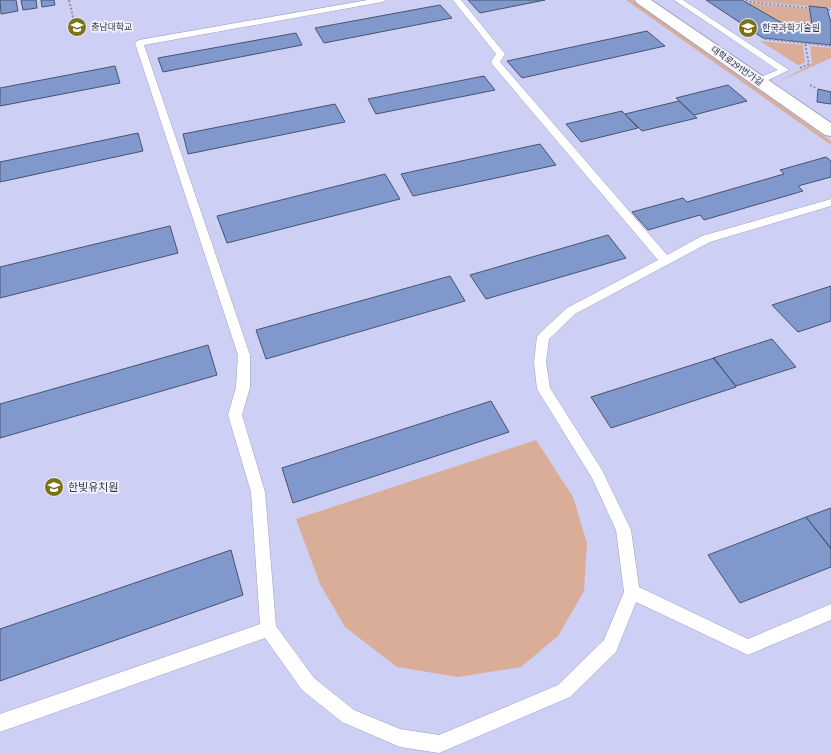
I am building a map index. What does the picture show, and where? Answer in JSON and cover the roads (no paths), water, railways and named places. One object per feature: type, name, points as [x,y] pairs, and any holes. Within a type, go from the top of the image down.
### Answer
[{"type":"street","name":"대학로291번가길","points":[[642,0],[831,131]]},
{"type":"lane","points":[[382,0],[139,43],[244,355],[244,387],[235,415],[258,492],[268,629],[308,684],[348,716],[400,738],[440,749],[564,690],[610,646],[632,592],[623,530],[597,474],[544,389],[540,362],[543,336],[571,311],[706,239],[831,202]]},
{"type":"lane","points":[[457,0],[501,54],[495,62],[665,261]]},
{"type":"lane","points":[[678,0],[785,70],[759,81]]},
{"type":"lane","points":[[632,592],[748,647],[831,612]]},
{"type":"lane","points":[[0,723],[268,629]]},
{"type":"place","name":"충남대학교","points":[[77,27]]},
{"type":"place","name":"한국과학기술원","points":[[748,28]]},
{"type":"place","name":"한빛유치원","points":[[54,487]]}]
